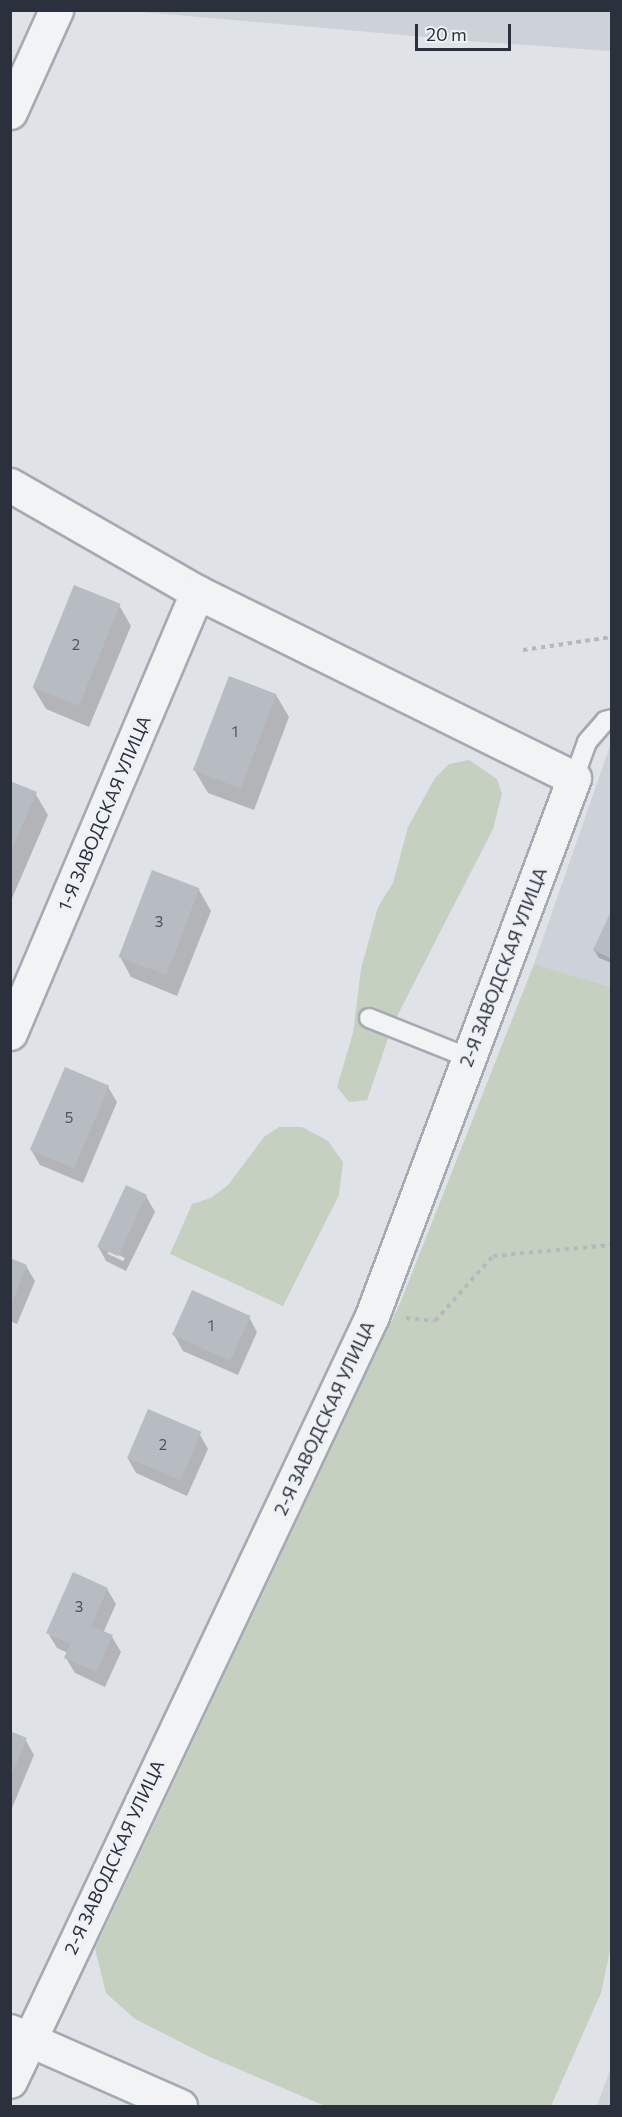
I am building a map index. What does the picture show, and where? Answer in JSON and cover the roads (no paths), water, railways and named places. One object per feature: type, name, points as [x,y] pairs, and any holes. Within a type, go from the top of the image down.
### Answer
[{"type":"street","points":[[10,112],[56,10]]},
{"type":"street","points":[[10,485],[197,592],[574,778]]},
{"type":"street","name":"1-Я ЗАВОДСКАЯ УЛИЦА","points":[[10,1033],[197,592]]},
{"type":"street","name":"2-Я ЗАВОДСКАЯ УЛИЦА","points":[[10,2081],[19,2035],[372,1316],[574,778]]},
{"type":"street","points":[[19,2035],[180,2106]]},
{"type":"lane","points":[[574,778],[587,742],[605,721],[612,719]]},
{"type":"lane","points":[[369,1018],[469,1058]]}]
